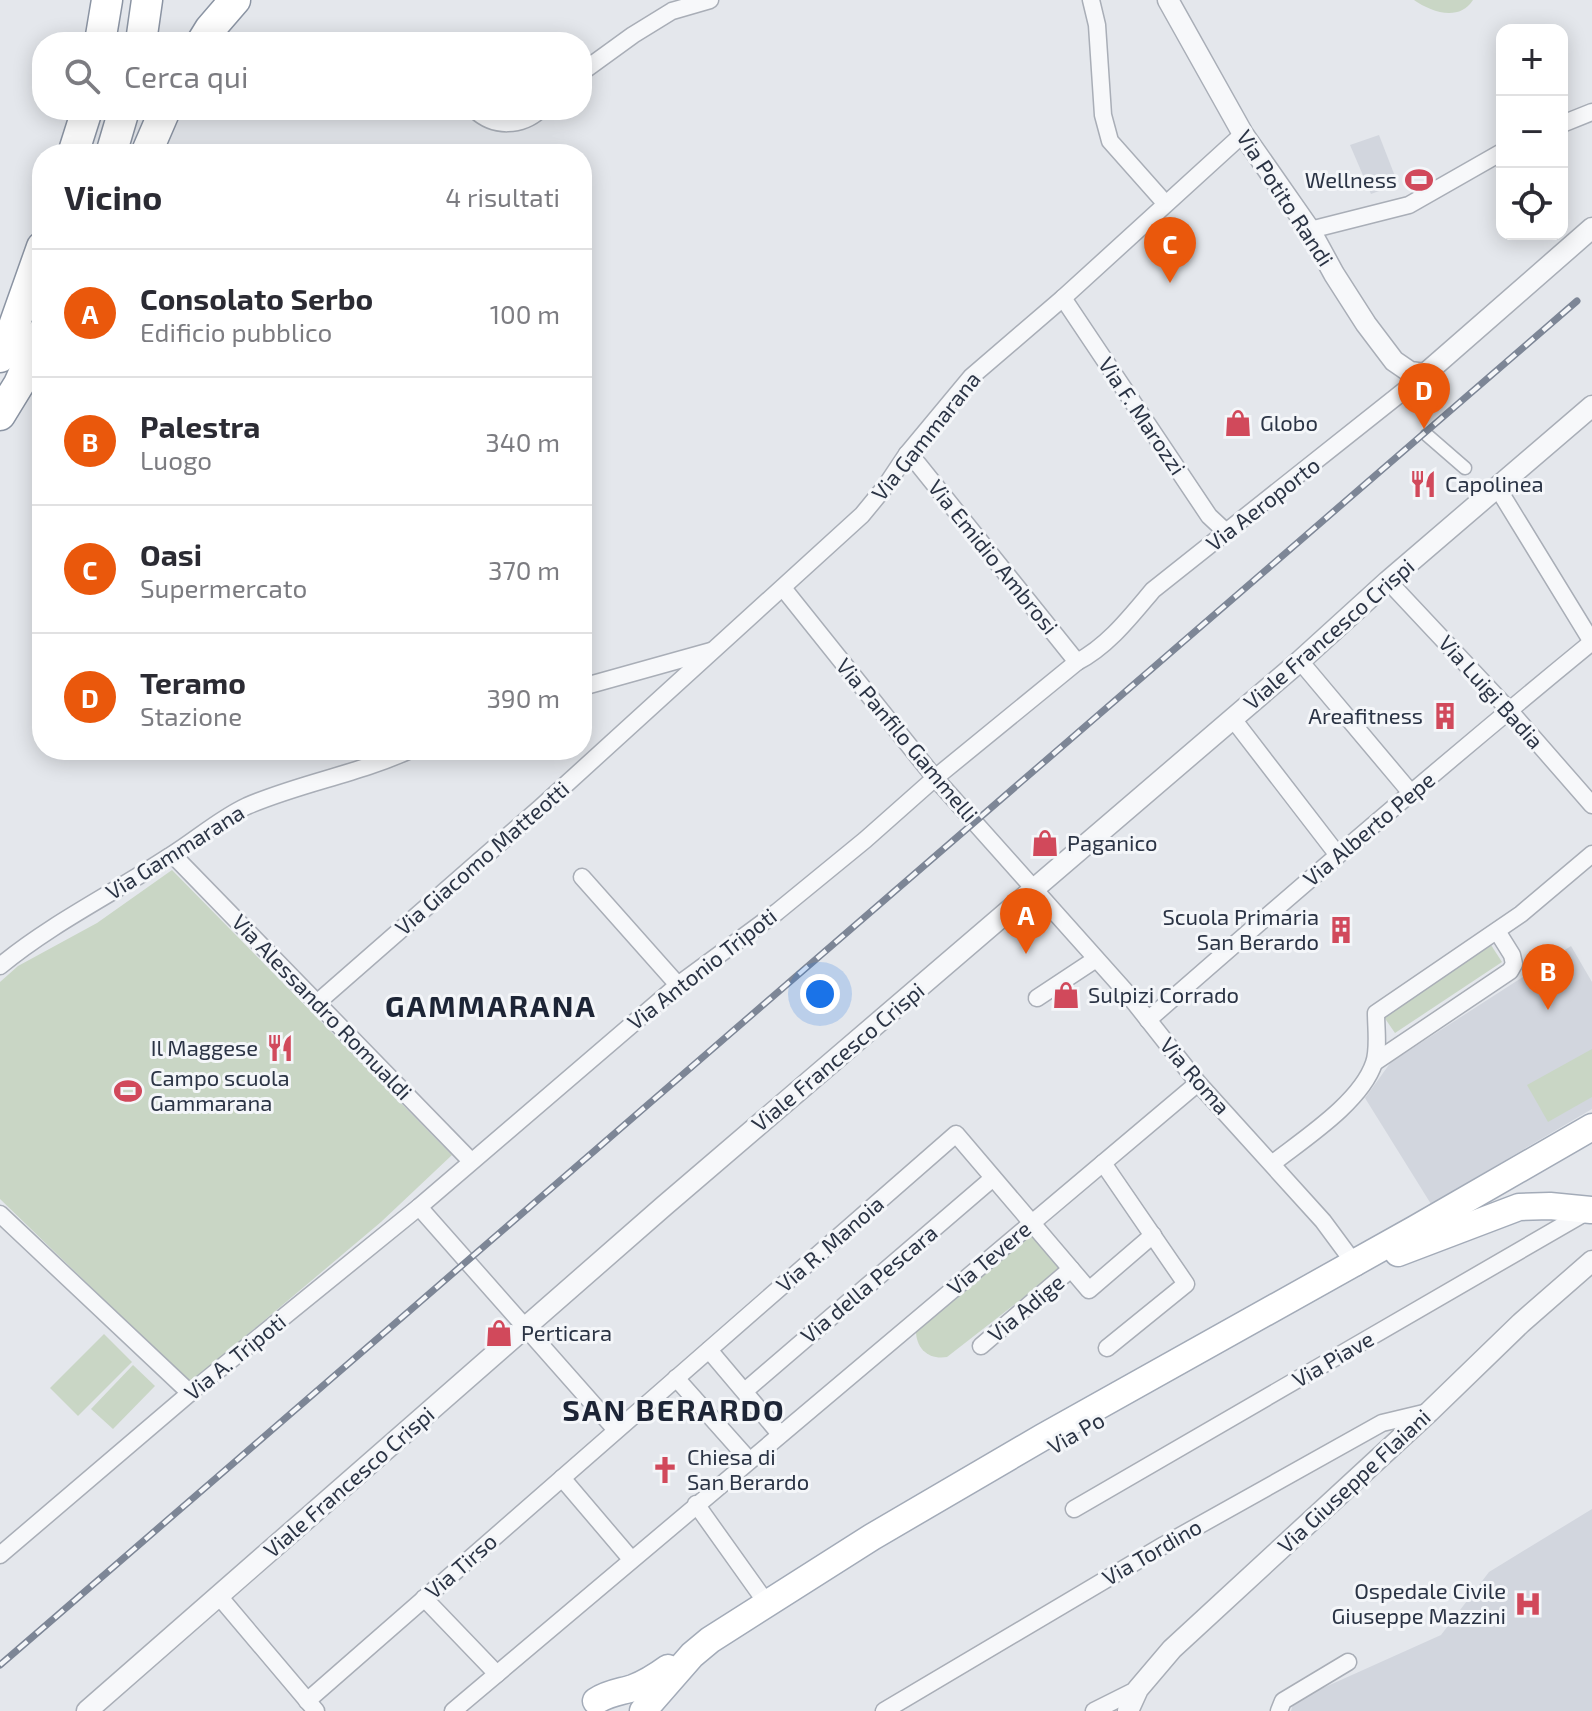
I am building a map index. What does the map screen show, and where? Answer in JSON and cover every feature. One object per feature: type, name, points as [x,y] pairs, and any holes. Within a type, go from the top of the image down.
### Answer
[{"type":"highway","points":[[102,32],[107,0]]},
{"type":"highway","points":[[142,32],[147,0]]},
{"type":"highway","points":[[208,32],[235,0]]},
{"type":"highway","points":[[76,144],[84,120]]},
{"type":"highway","points":[[114,144],[121,120]]},
{"type":"highway","points":[[150,144],[161,120]]},
{"type":"highway","points":[[0,328],[32,266]]},
{"type":"highway","points":[[0,357],[32,274]]},
{"type":"highway","points":[[0,415],[32,355]]},
{"type":"highway","points":[[0,435],[32,389]]},
{"type":"main road","points":[[1587,1135],[1471,1205],[1473,1218],[1519,1207],[1592,1210]]},
{"type":"main road","name":"Via Po","points":[[643,1711],[692,1655],[710,1640],[872,1537],[1043,1437],[1375,1261],[1587,1135]]},
{"type":"main road","name":"Via Po","points":[[772,1603],[879,1550],[1050,1447],[1217,1355],[1224,1344],[1346,1276],[1473,1218]]},
{"type":"main road","name":"Via Po","points":[[586,1706],[606,1694],[634,1688],[676,1661],[692,1655]]},
{"type":"main road","points":[[586,1706],[619,1704],[628,1711]]},
{"type":"street","points":[[592,65],[672,11],[710,0]]},
{"type":"street","points":[[1091,0],[1097,25],[1103,115],[1110,141],[1165,203]]},
{"type":"street","name":"Via Potito Randi","points":[[1168,0],[1243,134],[1310,230],[1334,274],[1394,361],[1410,372],[1425,374]]},
{"type":"street","points":[[1568,122],[1592,112]]},
{"type":"street","points":[[494,120],[506,124],[529,120]]},
{"type":"street","name":"Via Gammarana","points":[[592,684],[716,649],[862,515],[907,454],[971,377],[1243,134]]},
{"type":"street","points":[[1310,230],[1409,205],[1496,155]]},
{"type":"street","name":"Via Aeroporto","points":[[935,778],[1077,662],[1090,655],[1124,624],[1153,590],[1425,374],[1592,228]]},
{"type":"street","name":"Via F. Marozzi","points":[[1063,298],[1209,516],[1225,531]]},
{"type":"street","name":"Viale Francesco Crispi","points":[[87,1711],[526,1330],[675,1196],[1233,719],[1592,406]]},
{"type":"street","points":[[1427,435],[1465,468]]},
{"type":"street","name":"Via Emidio Ambrosi","points":[[907,454],[1077,662]]},
{"type":"street","points":[[1497,487],[1592,642]]},
{"type":"street","name":"Via Luigi Badia","points":[[1388,581],[1509,710],[1592,805]]},
{"type":"street","name":"Via Panfilo Gammelli","points":[[783,588],[935,778],[1035,889]]},
{"type":"street","name":"Via Alberto Pepe","points":[[1148,1020],[1337,854],[1592,642]]},
{"type":"street","name":"Via Giacomo Matteotti","points":[[592,759],[716,649]]},
{"type":"street","points":[[1300,661],[1411,793]]},
{"type":"street","points":[[1233,719],[1337,854]]},
{"type":"street","name":"Via Gammarana","points":[[0,966],[50,930],[173,855],[218,821],[249,805],[387,760]]},
{"type":"street","name":"Via Giacomo Matteotti","points":[[318,1002],[591,760]]},
{"type":"street","name":"Via Antonio Tripoti","points":[[471,1161],[678,985],[777,912],[935,778]]},
{"type":"street","points":[[1375,1062],[1376,1013],[1497,931],[1592,854]]},
{"type":"street","name":"Via Alessandro Romualdi","points":[[173,855],[471,1161]]},
{"type":"street","points":[[582,877],[678,985]]},
{"type":"street","name":"Via Roma","points":[[1035,889],[1198,1083],[1323,1221],[1375,1261]]},
{"type":"street","points":[[1273,1163],[1359,1090],[1375,1062],[1510,971],[1514,964],[1512,955],[1497,931]]},
{"type":"street","points":[[1037,998],[1096,959]]},
{"type":"street","name":"Via Tevere","points":[[453,1711],[1198,1083]]},
{"type":"street","name":"Via R. Manoia","points":[[616,1430],[956,1134],[1089,1290],[1153,1235]]},
{"type":"street","name":"Via A. Tripoti","points":[[0,1555],[471,1161]]},
{"type":"street","points":[[1103,1163],[1186,1284],[1107,1348]]},
{"type":"street","name":"Via della Pescara","points":[[746,1390],[993,1178]]},
{"type":"street","points":[[419,1207],[616,1430]]},
{"type":"street","name":"Via Piave","points":[[1074,1509],[1592,1210]]},
{"type":"street","points":[[0,1214],[190,1393]]},
{"type":"street","name":"Via Giuseppe Flaiani","points":[[1128,1711],[1138,1689],[1172,1649],[1521,1323],[1592,1261]]},
{"type":"street","name":"Via Adige","points":[[981,1346],[1071,1269]]},
{"type":"street","points":[[709,1350],[746,1390],[780,1434]]},
{"type":"street","points":[[676,1378],[749,1460]]},
{"type":"street","name":"Via Tordino","points":[[884,1711],[1151,1552],[1382,1423],[1429,1412]]},
{"type":"street","name":"Via Tirso","points":[[311,1706],[424,1598],[616,1430]]},
{"type":"street","points":[[562,1478],[631,1559]]},
{"type":"street","points":[[696,1504],[772,1603]]},
{"type":"street","points":[[218,1595],[311,1706]]},
{"type":"street","points":[[424,1598],[497,1674]]},
{"type":"street","points":[[1279,1711],[1283,1701],[1348,1662]]},
{"type":"street","points":[[1094,1711],[1138,1689]]},
{"type":"shaded area","points":[[1379,135],[1398,184],[1371,194],[1350,145]]},
{"type":"shaded area","points":[[1571,946],[1592,982],[1592,1109],[1431,1204],[1365,1098],[1391,1062]]},
{"type":"shaded area","name":"Ospedale Civile Giuseppe Mazzini","points":[[1592,1509],[1592,1711],[1291,1711],[1294,1701],[1441,1635],[1489,1572]]},
{"type":"green space","points":[[1414,0],[1473,0],[1460,11],[1445,13]]},
{"type":"green space","name":"Campo scuola Gammarana","points":[[172,870],[452,1155],[381,1222],[190,1383],[0,1199],[0,982],[18,966],[97,923]]},
{"type":"green space","points":[[1491,945],[1502,962],[1395,1033],[1384,1017]]},
{"type":"green space","points":[[1592,1049],[1592,1097],[1548,1122],[1527,1085]]},
{"type":"green space","points":[[1029,1233],[1060,1269],[947,1357],[934,1357],[924,1351],[920,1347],[916,1328]]},
{"type":"green space","points":[[104,1334],[132,1362],[78,1416],[50,1388]]},
{"type":"green space","points":[[133,1365],[155,1386],[113,1429],[91,1409]]},
{"type":"railway","points":[[0,1665],[1577,301]]},
{"type":"place","name":"Wellness","points":[[1419,180]]},
{"type":"place","name":"Oasi","points":[[1170,283]]},
{"type":"place","name":"Globo","points":[[1238,423]]},
{"type":"place","name":"Teramo","points":[[1424,429]]},
{"type":"place","name":"Capolinea","points":[[1423,484]]},
{"type":"place","name":"Areafitness","points":[[1445,716]]},
{"type":"place","name":"Paganico","points":[[1045,843]]},
{"type":"place","name":"Scuola Primaria San Berardo","points":[[1341,930]]},
{"type":"place","name":"Consolato Serbo","points":[[1026,954]]},
{"type":"place","name":"Sulpizi Corrado","points":[[1066,995]]},
{"type":"place","name":"Palestra","points":[[1548,1010]]},
{"type":"place","name":"Il Maggese","points":[[280,1048]]},
{"type":"place","name":"Campo scuola Gammarana","points":[[128,1091]]},
{"type":"place","name":"Perticara","points":[[499,1333]]},
{"type":"place","name":"Chiesa di San Berardo","points":[[665,1470]]},
{"type":"place","name":"Ospedale Civile Giuseppe Mazzini","points":[[1528,1604]]},
{"type":"district","name":"GAMMARANA","points":[[491,1007]]},
{"type":"district","name":"SAN BERARDO","points":[[674,1411]]}]
